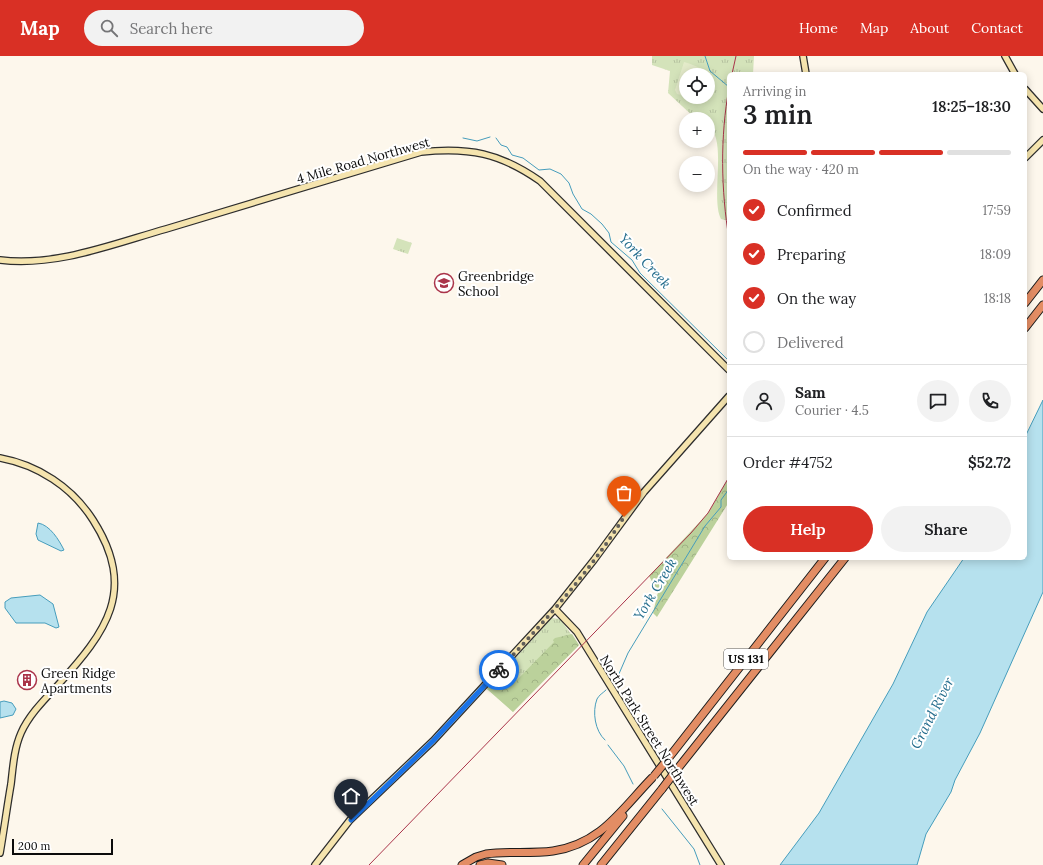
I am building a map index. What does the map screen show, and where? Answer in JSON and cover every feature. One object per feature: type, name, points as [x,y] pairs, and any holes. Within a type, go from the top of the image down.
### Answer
[{"type":"highway","points":[[1027,300],[1043,280]]},
{"type":"highway","points":[[1027,325],[1043,305]]},
{"type":"highway","name":"US 131","points":[[583,865],[823,560]]},
{"type":"highway","name":"US 131","points":[[601,865],[843,560]]},
{"type":"highway","points":[[462,865],[476,857],[486,854],[552,851],[578,845],[609,825],[653,777]]},
{"type":"highway","points":[[606,865],[626,835]]},
{"type":"highway","points":[[480,865],[488,863],[502,865]]},
{"type":"main road","points":[[803,56],[806,72]]},
{"type":"main road","points":[[1005,56],[1014,72]]},
{"type":"main road","points":[[1027,91],[1043,109]]},
{"type":"main road","points":[[1027,156],[1043,140]]},
{"type":"main road","name":"4 Mile Road Northwest","points":[[0,260],[31,261],[83,253],[257,203],[421,152],[444,150],[467,151],[488,155],[506,161],[540,181],[727,368]]},
{"type":"main road","points":[[315,865],[350,820],[433,741],[555,609],[594,560],[644,492],[727,398]]},
{"type":"main road","points":[[0,458],[18,461],[37,469],[74,496],[87,511],[98,528],[110,555],[115,580],[112,605],[103,630],[27,722],[17,745],[0,853]]},
{"type":"main road","name":"North Park Street Northwest","points":[[555,609],[577,632],[721,865]]},
{"type":"green space","points":[[652,56],[754,56],[753,72],[727,72],[727,220],[721,219],[718,209],[718,155],[715,136],[715,112],[688,112],[680,104],[715,104],[715,68],[679,68],[679,103],[668,93],[670,71],[652,65]]},
{"type":"green space","points":[[684,62],[699,68],[682,68]]},
{"type":"green space","points":[[679,78],[679,94],[675,90]]},
{"type":"green space","points":[[397,238],[412,243],[408,254],[393,249]]},
{"type":"green space","points":[[727,480],[727,505],[657,617],[653,613],[658,592],[649,576],[708,513]]},
{"type":"green space","points":[[552,618],[560,619],[579,645],[513,712],[487,689]]},
{"type":"green space","points":[[572,634],[579,645],[513,712],[487,689],[497,677],[504,677],[515,682],[554,642],[553,640],[555,638]]},
{"type":"water","name":"Grand River","points":[[1043,400],[1043,592],[980,733],[955,780],[951,792],[926,834],[917,865],[780,865],[819,813],[893,684],[927,612],[963,560],[1027,560],[1027,433]]},
{"type":"water","points":[[38,523],[50,530],[64,550],[61,551],[38,540],[36,534]]},
{"type":"water","points":[[40,595],[53,604],[59,627],[56,628],[45,623],[16,623],[5,608],[5,602],[11,598]]},
{"type":"water","points":[[4,701],[12,703],[16,709],[13,715],[0,718],[0,702]]},
{"type":"waterway","points":[[705,56],[710,71],[727,85]]},
{"type":"waterway","name":"York Creek","points":[[463,138],[477,141],[490,137]]},
{"type":"waterway","name":"York Creek","points":[[496,138],[501,145],[507,147],[512,155],[523,158],[539,170],[550,169],[561,174],[569,183],[573,194],[582,209],[591,214],[602,224],[609,233],[611,242],[632,260],[640,273],[727,359]]},
{"type":"waterway","name":"York Creek","points":[[615,683],[628,653],[705,526],[721,507],[721,500],[727,492]]},
{"type":"waterway","name":"York Creek","points":[[605,740],[599,732],[595,721],[595,704],[600,695],[606,690]]},
{"type":"waterway","name":"York Creek","points":[[608,745],[624,766],[633,784]]},
{"type":"waterway","name":"York Creek","points":[[662,809],[694,849],[700,865]]},
{"type":"railway","points":[[732,72],[736,56]]},
{"type":"railway","points":[[727,101],[723,144],[723,183],[727,226]]},
{"type":"railway","points":[[369,865],[691,533],[708,513],[727,480]]},
{"type":"way so far","points":[[499,670],[555,609],[594,560],[624,517]]},
{"type":"place","name":"Greenbridge School","points":[[444,283]]},
{"type":"place","name":"Green Ridge Apartments","points":[[27,680]]},
{"type":"route","points":[[351,820],[371,799],[433,741],[499,670]]}]
